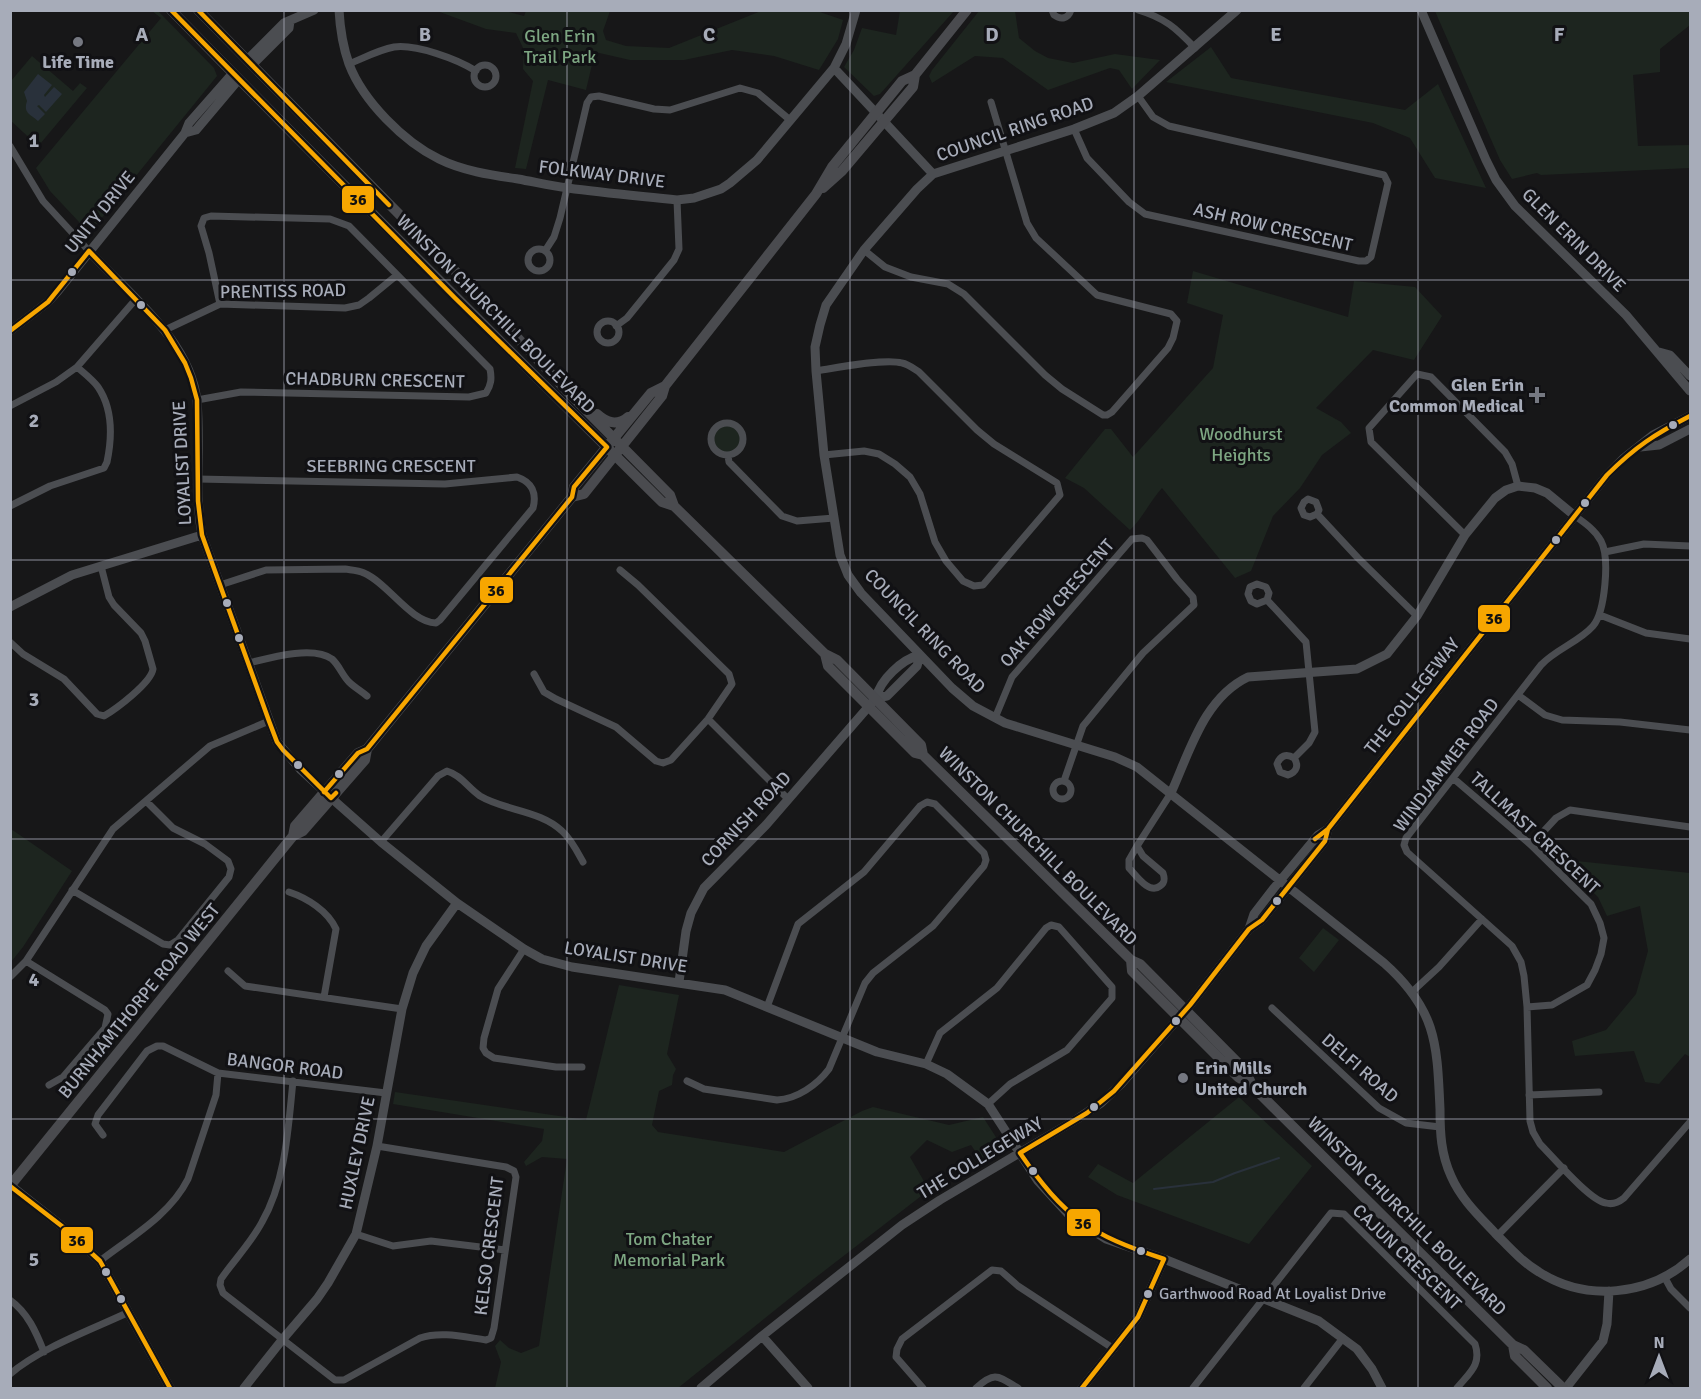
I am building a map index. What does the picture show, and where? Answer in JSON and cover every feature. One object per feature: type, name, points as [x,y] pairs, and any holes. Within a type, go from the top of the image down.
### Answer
[{"type":"main road","name":"WINSTON CHURCHILL BOULEVARD","points":[[171,10],[455,298],[614,447]]},
{"type":"main road","name":"WINSTON CHURCHILL BOULEVARD","points":[[198,10],[459,275],[568,392],[662,502],[674,506],[825,654],[837,660],[921,745],[923,755]]},
{"type":"main road","name":"BURNHAMTHORPE ROAD WEST","points":[[614,447],[662,396],[665,386],[816,194],[832,167],[902,81],[915,75],[965,13]]},
{"type":"main road","points":[[236,76],[249,63]]},
{"type":"main road","name":"BURNHAMTHORPE ROAD WEST","points":[[816,194],[842,171],[884,122],[913,87],[915,75]]},
{"type":"main road","name":"BURNHAMTHORPE ROAD WEST","points":[[11,1185],[292,836],[295,826],[328,795],[358,753],[368,748],[572,497],[584,494],[651,393],[665,386]]},
{"type":"main road","points":[[568,392],[574,390],[604,420],[613,422],[624,420],[651,393]]},
{"type":"main road","name":"WINSTON CHURCHILL BOULEVARD","points":[[825,654],[828,666],[868,707],[915,753],[923,755],[1131,960],[1140,964],[1182,1014],[1245,1070],[1252,1086],[1513,1345],[1524,1350],[1564,1389]]},
{"type":"main road","name":"WINSTON CHURCHILL BOULEVARD","points":[[1513,1345],[1515,1356],[1546,1389]]},
{"type":"street","points":[[249,63],[289,28],[290,21],[314,10]]},
{"type":"street","name":"FOLKWAY DRIVE","points":[[339,10],[349,64],[372,103],[399,131],[437,159],[495,176],[567,188],[677,200],[694,198],[721,189],[758,160],[834,68],[846,44],[856,10]]},
{"type":"street","points":[[1052,10],[1054,15],[1063,18],[1067,17],[1071,10]]},
{"type":"street","points":[[1138,10],[1158,16],[1176,28],[1195,48]]},
{"type":"street","name":"COUNCIL RING ROAD","points":[[1238,10],[1138,96],[1114,113],[1074,129],[933,174],[864,250],[825,305],[815,347],[824,455],[840,555],[848,575],[861,593],[952,688],[973,706],[995,718],[1126,761],[1147,774],[1384,963],[1413,992],[1426,1016],[1436,1044],[1440,1127],[1445,1160],[1455,1185],[1471,1209],[1529,1265],[1550,1278],[1584,1290],[1609,1292],[1638,1288],[1665,1278],[1690,1259]]},
{"type":"street","name":"GLEN ERIN DRIVE","points":[[1420,10],[1496,180],[1515,206],[1618,307],[1690,390]]},
{"type":"street","points":[[349,64],[384,50],[408,47],[461,62],[476,71]]},
{"type":"street","points":[[834,68],[933,174]]},
{"type":"street","name":"UNITY DRIVE","points":[[10,331],[48,302],[185,133],[189,123],[236,76]]},
{"type":"street","points":[[545,251],[554,237],[587,103],[591,97],[599,96],[654,109],[670,110],[740,88],[758,93],[790,120]]},
{"type":"street","name":"ASH ROW CRESCENT","points":[[1074,129],[1087,158],[1129,202],[1145,214],[1359,261],[1366,261],[1371,257],[1388,183],[1386,176],[1169,126],[1153,117],[1138,96]]},
{"type":"street","points":[[864,250],[885,267],[910,277],[948,284],[964,294],[1045,375],[1062,389],[1103,415],[1112,412],[1168,348],[1177,321],[1171,314],[1097,296],[1036,238],[1027,223],[991,102]]},
{"type":"street","points":[[10,146],[43,201],[89,251]]},
{"type":"street","points":[[616,326],[627,318],[674,260],[679,249],[677,200]]},
{"type":"street","name":"CHADBURN CRESCENT","points":[[197,400],[240,392],[469,397],[486,393],[492,378],[490,369],[349,226],[330,219],[208,216],[203,220],[201,226],[220,304]]},
{"type":"street","name":"LOYALIST DRIVE","points":[[89,251],[165,330],[185,363],[197,400],[198,501],[202,535],[277,742],[301,770],[381,842],[457,903],[524,949],[543,959],[572,967],[714,987],[876,1052],[926,1064],[971,1090],[988,1104],[1038,1181],[1070,1216],[1106,1239],[1310,1316],[1357,1349],[1382,1389]]},
{"type":"street","name":"PRENTISS ROAD","points":[[165,330],[220,304],[345,308],[359,305],[397,275]]},
{"type":"street","points":[[10,406],[56,382],[77,367],[135,299]]},
{"type":"street","name":"GLEN ERIN DRIVE","points":[[1659,352],[1670,355],[1690,376]]},
{"type":"street","points":[[816,371],[881,363],[900,362],[910,366],[994,444],[1057,483],[1060,495],[983,585],[974,586],[963,581],[946,561],[935,542],[920,494],[910,477],[879,454],[864,451],[824,455]]},
{"type":"street","points":[[10,506],[50,486],[104,468],[107,462],[110,418],[107,406],[98,387],[77,367]]},
{"type":"street","points":[[1466,535],[1371,442],[1369,428],[1417,374],[1431,377],[1505,452],[1512,464],[1518,486]]},
{"type":"street","name":"THE COLLEGEWAY","points":[[701,1389],[762,1336],[902,1225],[1101,1103],[1121,1084],[1182,1014],[1249,929],[1254,914],[1285,884],[1318,835],[1328,829],[1607,475],[1653,435],[1690,416]]},
{"type":"street","points":[[725,423],[735,425],[743,438],[743,443],[737,452],[728,456],[714,450],[710,440],[712,430],[725,423]]},
{"type":"street","name":"THE COLLEGEWAY","points":[[1640,447],[1659,445],[1690,429]]},
{"type":"street","points":[[728,456],[729,462],[782,516],[797,521],[834,518]]},
{"type":"street","name":"SEEBRING CRESCENT","points":[[198,479],[445,484],[517,477],[531,485],[535,494],[533,508],[436,623],[423,620],[374,579],[357,571],[345,569],[266,570],[220,585]]},
{"type":"street","points":[[1137,846],[1143,856],[1163,873],[1163,885],[1155,889],[1149,888],[1129,868],[1130,860],[1137,846],[1171,793],[1208,714],[1217,700],[1233,684],[1248,677],[1357,669],[1387,654],[1417,616],[1466,535],[1496,498],[1506,490],[1518,486],[1535,488],[1547,493],[1595,532],[1605,552],[1606,562],[1600,615],[1646,633],[1690,639]]},
{"type":"street","points":[[1317,514],[1417,616]]},
{"type":"street","points":[[10,608],[72,575],[202,535]]},
{"type":"street","name":"OAK ROW CRESCENT","points":[[995,718],[1012,677],[1132,539],[1147,540],[1176,579],[1193,597],[1194,605],[1143,653],[1083,726],[1064,781]]},
{"type":"street","points":[[1605,552],[1644,544],[1690,546]]},
{"type":"street","points":[[10,642],[22,654],[64,679],[97,714],[104,716],[113,711],[148,679],[153,669],[141,633],[109,597],[101,566]]},
{"type":"street","points":[[534,674],[544,692],[616,727],[656,761],[663,763],[671,760],[708,719],[732,684],[729,674],[620,570]]},
{"type":"street","points":[[1267,600],[1306,642],[1315,732],[1309,743],[1294,758]]},
{"type":"street","name":"WINDJAMMER ROAD","points":[[1600,615],[1588,630],[1549,657],[1406,838],[1404,849],[1512,946],[1521,962],[1527,1006],[1530,1121],[1533,1132],[1540,1144],[1595,1199],[1607,1204],[1617,1203],[1632,1192],[1690,1122]]},
{"type":"street","points":[[249,663],[288,654],[327,656],[334,661],[348,681],[368,696]]},
{"type":"street","name":"CORNISH ROAD","points":[[679,982],[686,931],[696,899],[704,888],[766,825],[876,698],[888,696],[917,666],[920,655]]},
{"type":"street","points":[[1518,695],[1545,715],[1562,720],[1620,722],[1690,730]]},
{"type":"street","points":[[708,719],[788,799]]},
{"type":"street","points":[[10,977],[26,961],[113,829],[210,746],[269,721]]},
{"type":"street","points":[[381,842],[438,776],[447,771],[454,773],[478,794],[494,803],[551,823],[567,837],[583,861]]},
{"type":"street","name":"TALLMAST CRESCENT","points":[[1453,778],[1531,845],[1591,904],[1600,923],[1604,938],[1601,954],[1587,985],[1552,1005],[1527,1006]]},
{"type":"street","points":[[72,890],[163,944],[170,945],[178,940],[229,877],[231,869],[228,861],[211,848],[166,824],[146,801]]},
{"type":"street","points":[[687,1081],[704,1089],[787,1100],[822,1078],[829,1069],[865,983],[873,973],[933,926],[984,866],[986,860],[984,853],[935,804],[927,802],[920,806],[864,872],[798,924],[767,1007]]},
{"type":"street","points":[[1531,845],[1556,818],[1570,810],[1690,827]]},
{"type":"street","points":[[289,892],[306,898],[332,920],[336,929],[324,997]]},
{"type":"street","name":"HUXLEY DRIVE","points":[[244,1389],[328,1283],[356,1234],[377,1146],[402,1009],[413,973],[426,946],[457,903]]},
{"type":"street","points":[[1413,992],[1440,967],[1482,919]]},
{"type":"street","points":[[926,1064],[940,1033],[997,988],[1046,928],[1051,925],[1059,927],[1112,987],[1112,998],[1067,1050],[1010,1084],[988,1104]]},
{"type":"street","points":[[524,949],[498,989],[483,1048],[486,1053],[502,1059],[556,1067],[582,1067]]},
{"type":"street","points":[[26,961],[108,1014],[105,1028],[63,1077],[49,1085]]},
{"type":"street","points":[[228,971],[246,986],[402,1009]]},
{"type":"street","name":"DELFI ROAD","points":[[1272,1008],[1379,1108],[1406,1123],[1440,1127]]},
{"type":"street","name":"BANGOR ROAD","points":[[103,1135],[95,1124],[98,1115],[147,1051],[157,1046],[163,1046],[218,1074],[386,1093]]},
{"type":"street","points":[[100,1261],[173,1204],[182,1191],[216,1095],[218,1074]]},
{"type":"street","points":[[282,1340],[223,1293],[220,1286],[221,1279],[263,1221],[274,1196],[284,1160],[293,1081]]},
{"type":"street","points":[[1529,1095],[1599,1092]]},
{"type":"street","name":"KELSO CRESCENT","points":[[282,1340],[335,1380],[344,1380],[431,1334],[486,1340],[491,1338],[516,1177],[514,1171],[506,1167],[377,1146]]},
{"type":"street","points":[[1498,1235],[1564,1168]]},
{"type":"street","points":[[11,1185],[70,1233],[100,1261],[170,1389]]},
{"type":"street","name":"CAJUN CRESCENT","points":[[1264,1299],[1331,1213],[1344,1214],[1475,1344],[1479,1355],[1475,1366],[1457,1389]]},
{"type":"street","points":[[356,1234],[393,1246],[431,1241],[505,1250]]},
{"type":"street","points":[[1082,1389],[1138,1317],[1164,1259]]},
{"type":"street","points":[[923,1389],[896,1357],[902,1339],[992,1270],[1001,1271],[1018,1286],[1114,1349]]},
{"type":"street","points":[[1665,1278],[1671,1289],[1690,1308]]},
{"type":"street","points":[[1564,1389],[1603,1341],[1607,1324],[1609,1292]]},
{"type":"street","points":[[1193,1389],[1264,1299]]},
{"type":"street","points":[[10,1300],[24,1313],[33,1326],[44,1352]]},
{"type":"street","points":[[10,1374],[44,1352],[129,1312]]},
{"type":"street","points":[[762,1336],[808,1389]]},
{"type":"street","points":[[1304,1389],[1343,1338]]},
{"type":"street","points":[[976,1389],[992,1376],[999,1377],[1018,1389]]},
{"type":"green space","points":[[152,11],[158,11],[214,68],[217,76],[92,230],[85,231],[79,227],[79,222],[50,191],[36,168],[161,18]]},
{"type":"green space","name":"Glen Erin Trail Park","points":[[437,11],[505,11],[524,16],[526,11],[610,11],[603,31],[606,40],[626,46],[669,48],[761,11],[817,11],[843,20],[838,39],[819,70],[774,56],[732,50],[684,60],[630,60],[595,52],[586,90],[548,80],[526,169],[515,168],[533,81],[523,69],[524,50],[516,33],[486,29]]},
{"type":"green space","points":[[900,11],[954,11],[880,94],[874,96],[844,67],[854,50],[862,28],[896,35]]},
{"type":"green space","points":[[979,11],[1015,11],[1019,38],[1048,58],[1073,63],[1115,54],[1160,60],[1132,89],[1119,70],[1110,68],[1048,90],[1003,58],[975,56],[932,83],[929,76],[932,70]]},
{"type":"green space","points":[[1435,11],[1690,11],[1690,25],[1660,49],[1660,72],[1633,75],[1638,146],[1690,145],[1690,168],[1541,175],[1537,173],[1512,179],[1500,160]]},
{"type":"green space","points":[[1211,47],[1231,78],[1405,110],[1438,84],[1486,188],[1435,178],[1410,138],[1373,123],[1166,82]]},
{"type":"green space","points":[[32,56],[73,91],[80,83],[87,88],[40,144],[36,144],[11,121],[11,81]]},
{"type":"green space","name":"Woodhurst Heights","points":[[1193,271],[1348,317],[1354,281],[1415,287],[1442,316],[1414,360],[1373,350],[1316,408],[1341,422],[1351,433],[1322,455],[1300,488],[1273,516],[1251,571],[1235,578],[1162,488],[1130,530],[1084,488],[1065,478],[1105,429],[1111,429],[1133,457],[1213,368],[1223,315],[1187,303]]},
{"type":"green space","points":[[727,426],[736,430],[740,439],[736,448],[727,452],[718,448],[714,439],[718,430]]},
{"type":"green space","points":[[11,829],[72,871],[11,962]]},
{"type":"green space","points":[[1558,859],[1690,873],[1690,1057],[1685,1054],[1659,1084],[1645,1082],[1634,1051],[1575,1056],[1572,1041],[1606,1030],[1636,994],[1648,951],[1640,906],[1607,916],[1598,897]]},
{"type":"green space","points":[[1323,928],[1339,940],[1314,972],[1299,958]]},
{"type":"green space","name":"Tom Chater Memorial Park","points":[[619,985],[679,995],[667,1054],[676,1069],[672,1085],[659,1091],[652,1125],[658,1132],[784,1152],[873,1107],[949,1125],[983,1117],[1002,1150],[982,1161],[971,1145],[952,1152],[927,1140],[910,1157],[929,1190],[678,1388],[495,1388],[501,1362],[495,1346],[500,1340],[509,1348],[521,1353],[539,1346],[567,1159],[542,1157],[526,1166],[524,1162],[542,1141],[544,1129],[393,1104],[395,1092],[586,1120]]},
{"type":"green space","points":[[1239,1097],[1312,1166],[1249,1244],[1117,1195],[1088,1177],[1098,1164],[1133,1183]]},
{"type":"shaded area","points":[[38,74],[52,85],[44,95],[45,97],[54,87],[62,94],[46,112],[39,105],[37,106],[45,114],[38,121],[27,111],[24,92]]},
{"type":"waterway","points":[[1154,1189],[1213,1182],[1279,1158]]},
{"type":"transit line","name":"36","points":[[171,10],[455,298],[607,447],[574,487],[572,497],[367,749],[358,753],[324,792]]},
{"type":"transit line","name":"36","points":[[198,10],[389,205]]},
{"type":"transit line","name":"36","points":[[10,331],[48,302],[89,251],[165,330],[185,363],[197,400],[198,501],[202,535],[269,721],[277,742],[283,750],[331,798],[336,793]]},
{"type":"transit line","name":"36","points":[[1315,839],[1328,829],[1607,475],[1646,442],[1690,416]]},
{"type":"transit line","name":"36","points":[[1082,1388],[1138,1317],[1164,1259],[1116,1241],[1081,1221],[1051,1193],[1020,1153],[1087,1113],[1114,1091],[1190,1005],[1249,929],[1262,920],[1325,841],[1328,829]]},
{"type":"transit line","name":"36","points":[[10,1186],[63,1227],[100,1261],[170,1388]]},
{"type":"place","name":"Life Time","points":[[78,42]]},
{"type":"place","name":"Glen Erin Common Medical","points":[[1537,395]]},
{"type":"place","name":"Erin Mills United Church","points":[[1183,1078]]},
{"type":"place","name":"Garthwood Road At Loyalist Drive","points":[[1148,1294]]}]
